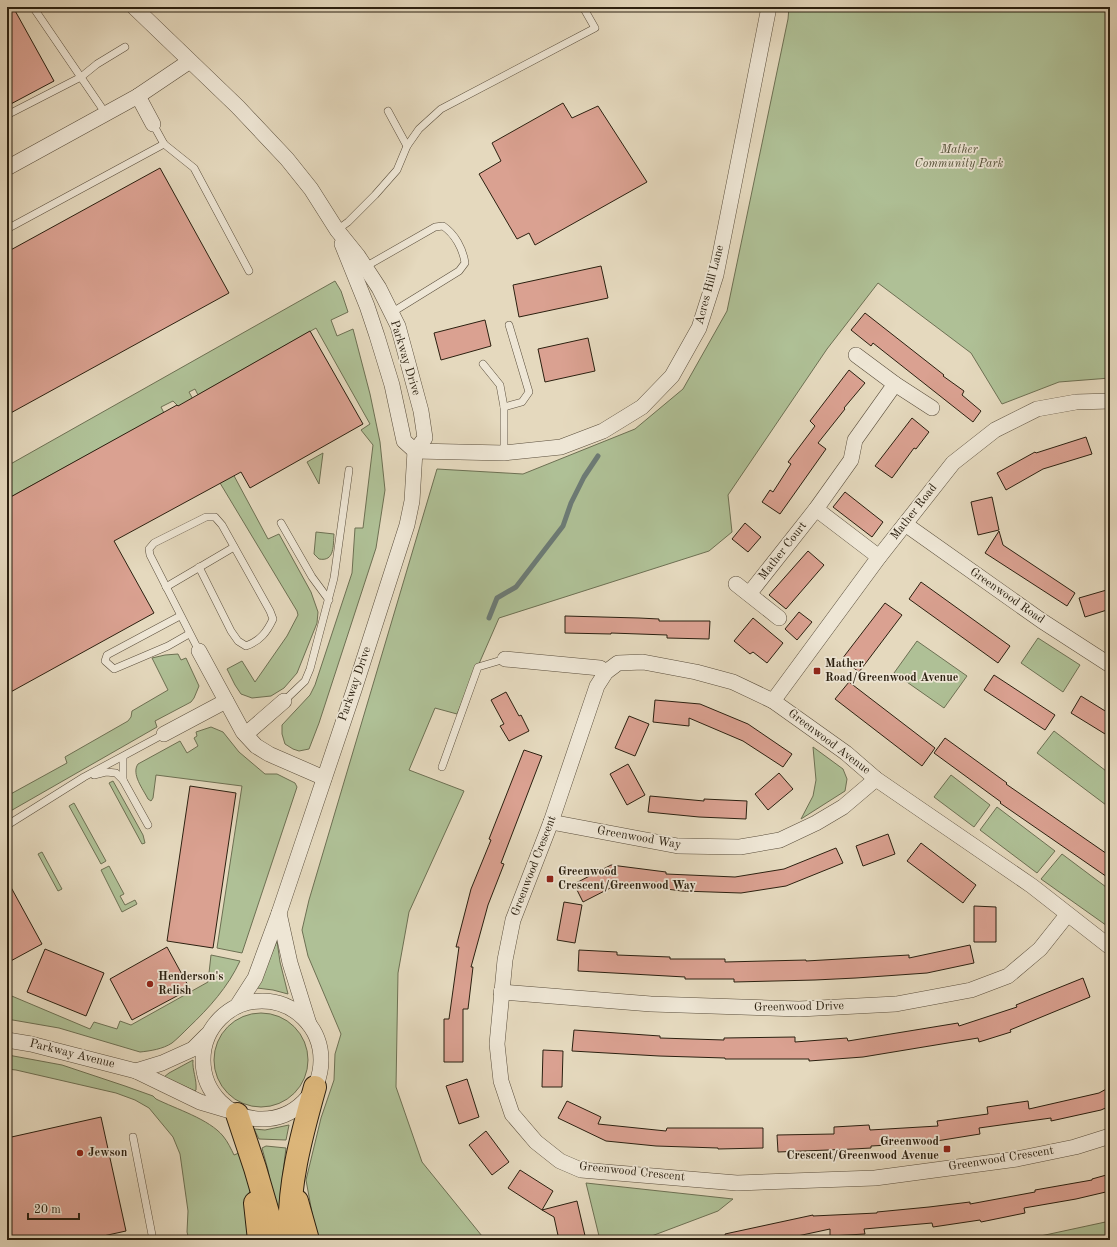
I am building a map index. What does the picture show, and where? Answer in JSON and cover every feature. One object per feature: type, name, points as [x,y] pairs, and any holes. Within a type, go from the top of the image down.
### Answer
[{"type":"highway","points":[[290,1240],[288,1217],[298,1146],[315,1087]]},
{"type":"highway","points":[[234,1112],[255,1168],[276,1240]]},
{"type":"highway","points":[[255,1168],[253,1183],[259,1240]]},
{"type":"highway","points":[[293,1184],[308,1240]]},
{"type":"street","name":"Parkway Drive","points":[[134,7],[238,107],[287,159],[311,189],[337,230],[365,267],[379,288],[398,326],[421,411],[425,438],[415,452],[412,501],[407,525],[324,778],[279,913],[255,978],[237,1006]]},
{"type":"street","name":"Acres Hill Lane","points":[[415,452],[504,453],[561,447],[602,432],[642,407],[672,376],[699,328],[716,275],[769,7]]},
{"type":"street","points":[[7,168],[138,96],[190,61]]},
{"type":"street","points":[[138,96],[153,124]]},
{"type":"street","name":"Parkway Drive","points":[[337,230],[367,306],[377,336],[392,385],[404,441],[415,452]]},
{"type":"street","points":[[856,355],[895,384],[932,408]]},
{"type":"street","name":"Mather Court","points":[[749,594],[816,509],[851,460],[855,440],[895,384]]},
{"type":"street","name":"Mather Road","points":[[773,701],[880,557],[953,463],[996,430],[1038,409],[1076,402],[1110,401]]},
{"type":"street","points":[[816,509],[880,557]]},
{"type":"street","name":"Greenwood Road","points":[[905,524],[1042,621],[1110,666]]},
{"type":"street","points":[[736,584],[779,618]]},
{"type":"street","points":[[199,651],[226,701],[246,734],[256,746],[270,754],[324,778]]},
{"type":"street","points":[[505,659],[600,668],[606,672]]},
{"type":"street","name":"Greenwood Avenue","points":[[606,672],[618,663],[643,662],[696,672],[732,682],[773,701],[846,753],[876,778],[1032,886],[1067,915],[1110,947]]},
{"type":"street","name":"Greenwood Crescent","points":[[606,672],[597,686],[551,822],[513,920],[505,960],[497,1044],[500,1081],[512,1114],[536,1142],[560,1161],[581,1170],[737,1183],[875,1178],[1016,1159],[1075,1147],[1110,1136]]},
{"type":"street","points":[[164,734],[226,701]]},
{"type":"street","points":[[246,734],[284,701]]},
{"type":"street","name":"Greenwood Way","points":[[551,822],[678,846],[740,847],[780,840],[816,823],[843,807],[876,778]]},
{"type":"street","points":[[209,1034],[203,1050],[202,1066],[209,1088],[218,1101],[234,1112],[255,1119],[270,1119],[285,1115],[302,1104],[315,1087],[321,1062],[319,1044],[310,1026],[290,963],[279,913]]},
{"type":"street","name":"Greenwood Drive","points":[[501,992],[651,1004],[792,1009],[896,1004],[971,990],[1008,976],[1040,949],[1067,915]]},
{"type":"street","points":[[136,1071],[162,1063],[193,1049],[209,1034],[222,1017],[237,1006],[259,1001],[275,1002],[286,1006],[297,1013],[310,1026]]},
{"type":"street","name":"Parkway Avenue","points":[[7,1040],[31,1044],[136,1071],[200,1102],[234,1112]]},
{"type":"lane","points":[[33,7],[106,114]]},
{"type":"lane","points":[[337,230],[348,222],[375,195],[397,170],[407,146],[420,129],[441,110],[595,28],[583,7]]},
{"type":"lane","points":[[7,115],[81,77],[97,64],[125,47]]},
{"type":"lane","points":[[388,111],[407,146]]},
{"type":"lane","points":[[153,124],[164,144],[194,168],[249,271]]},
{"type":"lane","points":[[7,229],[164,144]]},
{"type":"lane","points":[[365,267],[435,227],[443,226],[450,231],[464,253],[465,263],[459,271],[391,313]]},
{"type":"lane","points":[[504,406],[522,402],[529,392],[509,325]]},
{"type":"lane","points":[[483,364],[500,385],[504,406],[504,453]]},
{"type":"lane","points":[[284,701],[305,681],[310,669],[334,578],[349,470]]},
{"type":"lane","points":[[199,567],[231,631],[238,641],[246,646],[257,642],[270,627],[273,619],[222,525],[215,517],[206,517],[154,543],[149,549],[150,555],[199,651]]},
{"type":"lane","points":[[281,523],[312,577],[328,600]]},
{"type":"lane","points":[[166,587],[234,547]]},
{"type":"lane","points":[[180,616],[107,655],[105,662],[114,669],[168,646],[189,634]]},
{"type":"lane","points":[[442,767],[478,667],[505,659]]},
{"type":"lane","points":[[9,824],[84,777],[164,734]]},
{"type":"lane","points":[[123,757],[123,780]]},
{"type":"lane","points":[[84,777],[106,772],[116,773],[123,780],[148,825]]},
{"type":"lane","points":[[133,1137],[153,1240]]},
{"type":"green space","name":"Mather Community Park","points":[[789,7],[1110,7],[1110,378],[1059,382],[1002,404],[971,353],[878,283],[827,349],[728,495],[732,532],[709,551],[499,618],[457,714],[435,708],[409,770],[464,791],[409,912],[398,973],[396,1087],[422,1162],[482,1236],[487,1240],[317,1240],[306,1180],[321,1118],[334,1080],[335,1054],[341,1034],[308,956],[302,930],[309,900],[437,469],[523,474],[635,429],[683,389],[727,311],[788,19]]},
{"type":"green space","points":[[335,281],[341,291],[348,312],[331,320],[337,336],[353,329],[370,394],[380,442],[385,490],[376,548],[319,723],[309,749],[299,751],[285,744],[282,734],[282,725],[310,695],[315,685],[352,573],[355,528],[363,528],[373,445],[361,430],[370,424],[316,328],[198,395],[195,389],[189,392],[268,539],[279,534],[311,592],[318,612],[317,623],[297,673],[284,688],[271,696],[252,698],[241,694],[227,669],[242,661],[255,682],[287,636],[298,615],[297,611],[220,483],[177,405],[173,401],[161,407],[164,413],[7,499],[7,466]]},
{"type":"green space","points":[[323,453],[319,484],[307,462]]},
{"type":"green space","points":[[316,532],[334,534],[332,552],[328,558],[319,559],[314,554]]},
{"type":"green space","points":[[1038,638],[1080,665],[1063,692],[1021,663]]},
{"type":"green space","points":[[917,641],[967,676],[944,708],[894,673]]},
{"type":"green space","points":[[178,654],[181,660],[186,658],[199,686],[191,702],[155,721],[157,727],[7,813],[7,796],[67,763],[65,757],[128,721],[131,717],[132,711],[168,690],[152,658]]},
{"type":"green space","points":[[211,727],[223,732],[239,752],[265,774],[277,774],[295,783],[297,787],[242,953],[217,948],[242,786],[156,775],[153,798],[151,801],[148,799],[141,786],[136,772],[138,764],[180,741],[187,753],[198,746],[194,738],[197,736],[196,732]]},
{"type":"green space","points":[[1054,731],[1110,774],[1110,808],[1037,753]]},
{"type":"green space","points":[[813,747],[843,769],[847,779],[845,791],[801,819],[813,796],[816,780]]},
{"type":"green space","points":[[951,775],[990,805],[974,827],[934,797]]},
{"type":"green space","points":[[113,781],[143,835],[145,843],[142,844],[109,783]]},
{"type":"green space","points":[[74,803],[106,861],[101,864],[69,806]]},
{"type":"green space","points":[[997,807],[1055,851],[1037,873],[980,830]]},
{"type":"green space","points":[[42,852],[62,889],[58,891],[38,854]]},
{"type":"green space","points":[[1062,854],[1110,890],[1110,928],[1041,879]]},
{"type":"green space","points":[[109,866],[124,894],[120,896],[125,905],[135,900],[137,904],[122,912],[101,870]]},
{"type":"green space","points":[[277,941],[280,962],[288,994],[257,988]]},
{"type":"green space","points":[[211,955],[240,961],[230,980],[211,1005],[174,1041],[161,1048],[140,1052],[59,1028],[7,1019],[7,994],[90,1029],[94,1022],[117,1029],[120,1021],[131,1025],[208,982]]},
{"type":"green space","points":[[261,1013],[279,1017],[294,1027],[304,1042],[308,1060],[304,1078],[294,1093],[279,1103],[261,1107],[243,1103],[228,1093],[218,1078],[214,1060],[218,1042],[228,1027],[243,1017]]},
{"type":"green space","points":[[8,1055],[62,1065],[153,1096],[156,1099],[201,1119],[217,1130],[223,1136],[234,1155],[244,1151],[249,1174],[252,1240],[189,1240],[187,1232],[188,1211],[180,1154],[173,1137],[149,1108],[135,1100],[116,1093],[7,1069]]},
{"type":"green space","points":[[193,1060],[196,1086],[195,1091],[164,1077],[169,1073]]},
{"type":"green space","points":[[289,1125],[286,1140],[259,1139],[254,1129],[265,1130]]},
{"type":"green space","points":[[266,1146],[286,1148],[283,1172],[282,1217],[277,1218],[268,1170],[262,1148]]},
{"type":"green space","points":[[586,1183],[733,1199],[718,1211],[641,1240],[600,1240]]},
{"type":"green space","points":[[1110,1221],[1110,1240],[1022,1240]]},
{"type":"building","points":[[7,7],[13,7],[54,81],[7,106]]},
{"type":"building","points":[[563,103],[572,118],[598,106],[647,182],[535,245],[529,233],[517,239],[479,174],[501,161],[492,143]]},
{"type":"building","points":[[160,168],[229,293],[7,415],[7,252]]},
{"type":"building","points":[[601,266],[608,298],[519,317],[513,285]]},
{"type":"building","points":[[865,313],[944,375],[943,376],[964,391],[962,395],[981,411],[973,422],[873,343],[871,346],[851,330]]},
{"type":"building","points":[[485,320],[491,346],[441,360],[434,333]]},
{"type":"building","points":[[310,331],[363,424],[250,488],[241,472],[114,541],[154,613],[7,694],[7,499],[177,405],[178,406]]},
{"type":"building","points":[[588,338],[595,371],[545,382],[538,349]]},
{"type":"building","points":[[849,370],[865,383],[818,443],[826,449],[780,514],[762,502],[770,490],[773,492],[791,464],[788,462],[815,426],[810,421]]},
{"type":"building","points":[[912,418],[929,432],[916,449],[914,448],[892,478],[875,466]]},
{"type":"building","points":[[1086,437],[1092,454],[1043,469],[1006,490],[997,473],[1035,452],[1036,453]]},
{"type":"building","points":[[845,492],[883,522],[872,537],[833,507]]},
{"type":"building","points":[[992,497],[999,530],[978,535],[971,502]]},
{"type":"building","points":[[745,523],[761,537],[748,552],[732,539]]},
{"type":"building","points":[[999,531],[1003,545],[1075,593],[1067,606],[985,553]]},
{"type":"building","points":[[808,551],[824,565],[786,609],[769,595]]},
{"type":"building","points":[[921,582],[1010,646],[998,663],[909,599]]},
{"type":"building","points":[[1110,589],[1110,609],[1085,617],[1079,598]]},
{"type":"building","points":[[885,603],[902,615],[859,672],[842,659]]},
{"type":"building","points":[[799,612],[812,622],[797,640],[785,629]]},
{"type":"building","points":[[565,616],[659,619],[659,621],[710,621],[709,639],[667,638],[667,635],[565,633]]},
{"type":"building","points":[[753,618],[783,643],[767,663],[753,652],[750,654],[734,641]]},
{"type":"building","points":[[994,675],[1055,715],[1045,730],[984,690]]},
{"type":"building","points":[[849,682],[935,748],[922,766],[835,699]]},
{"type":"building","points":[[506,692],[519,716],[521,715],[529,731],[509,741],[500,726],[504,724],[491,700]]},
{"type":"building","points":[[1081,696],[1110,714],[1110,737],[1071,713]]},
{"type":"building","points":[[655,700],[700,704],[748,724],[792,754],[783,767],[743,741],[689,718],[689,726],[653,722]]},
{"type":"building","points":[[629,716],[649,724],[635,756],[615,748]]},
{"type":"building","points":[[945,738],[1007,783],[1006,784],[1110,856],[1110,879],[1000,803],[1001,802],[934,753]]},
{"type":"building","points":[[524,750],[542,756],[501,863],[504,864],[488,905],[471,967],[473,967],[468,1009],[463,1009],[463,1062],[444,1062],[444,1019],[449,1019],[459,947],[456,947],[471,889],[491,840],[489,839]]},
{"type":"building","points":[[628,764],[645,795],[627,805],[610,774]]},
{"type":"building","points":[[779,773],[793,789],[768,810],[755,794]]},
{"type":"building","points":[[190,786],[236,793],[213,948],[167,941]]},
{"type":"building","points":[[650,796],[704,801],[704,799],[747,801],[746,819],[699,817],[648,812]]},
{"type":"building","points":[[888,834],[895,854],[863,866],[856,846]]},
{"type":"building","points":[[921,843],[976,885],[963,903],[907,861]]},
{"type":"building","points":[[836,848],[843,863],[786,886],[741,893],[682,891],[620,883],[583,902],[574,884],[611,865],[666,872],[666,874],[735,877],[784,869]]},
{"type":"building","points":[[7,880],[42,944],[7,963]]},
{"type":"building","points":[[564,902],[582,905],[575,943],[557,940]]},
{"type":"building","points":[[974,906],[996,907],[996,942],[974,942]]},
{"type":"building","points":[[970,945],[974,963],[927,973],[856,978],[734,982],[734,979],[685,979],[685,977],[578,971],[579,950],[617,952],[617,955],[670,957],[670,959],[725,959],[725,962],[806,961],[909,955],[909,958]]},
{"type":"building","name":"Henderson's Relish","points":[[167,947],[190,989],[132,1020],[110,979]]},
{"type":"building","points":[[45,949],[104,973],[86,1016],[27,992]]},
{"type":"building","points":[[1083,978],[1090,997],[1010,1030],[1011,1032],[979,1042],[978,1038],[863,1057],[809,1061],[809,1059],[725,1059],[572,1051],[574,1030],[660,1036],[660,1038],[724,1040],[724,1038],[795,1037],[795,1042],[847,1038],[848,1041],[958,1023],[959,1026],[1017,1007],[1016,1005]]},
{"type":"building","points":[[543,1050],[563,1051],[562,1087],[542,1087]]},
{"type":"building","points":[[467,1079],[479,1117],[459,1124],[446,1086]]},
{"type":"building","points":[[1110,1087],[1110,1106],[1101,1110],[1051,1121],[1051,1118],[979,1128],[980,1134],[924,1143],[871,1146],[871,1148],[778,1152],[777,1135],[834,1134],[834,1127],[869,1125],[870,1130],[938,1126],[937,1121],[988,1114],[987,1107],[1028,1101],[1029,1109],[1099,1093]]},
{"type":"building","points":[[567,1101],[601,1117],[598,1124],[666,1131],[667,1128],[763,1128],[763,1148],[718,1149],[656,1146],[606,1141],[558,1118]]},
{"type":"building","points":[[101,1117],[126,1231],[85,1240],[7,1240],[7,1138]]},
{"type":"building","points":[[486,1131],[509,1162],[492,1175],[469,1145]]},
{"type":"building","points":[[520,1170],[553,1191],[542,1210],[508,1188]]},
{"type":"building","points":[[1110,1174],[1110,1191],[1076,1199],[1024,1208],[1025,1213],[981,1222],[980,1220],[933,1227],[932,1223],[864,1229],[865,1234],[830,1236],[830,1229],[779,1240],[726,1240],[725,1234],[813,1215],[877,1213],[970,1202],[970,1204],[1092,1180]]},
{"type":"building","points":[[577,1201],[586,1240],[559,1240],[554,1217],[542,1210]]},
{"type":"waterway","points":[[489,618],[497,598],[516,587],[563,526],[571,503],[584,477],[598,456]]},
{"type":"place","name":"Mather Road/Greenwood Avenue","points":[[817,671]]},
{"type":"place","name":"Greenwood Crescent/Greenwood Way","points":[[550,879]]},
{"type":"place","name":"Henderson's Relish","points":[[150,984]]},
{"type":"place","name":"Greenwood Crescent/Greenwood Avenue","points":[[947,1149]]},
{"type":"place","name":"Jewson","points":[[80,1153]]}]
